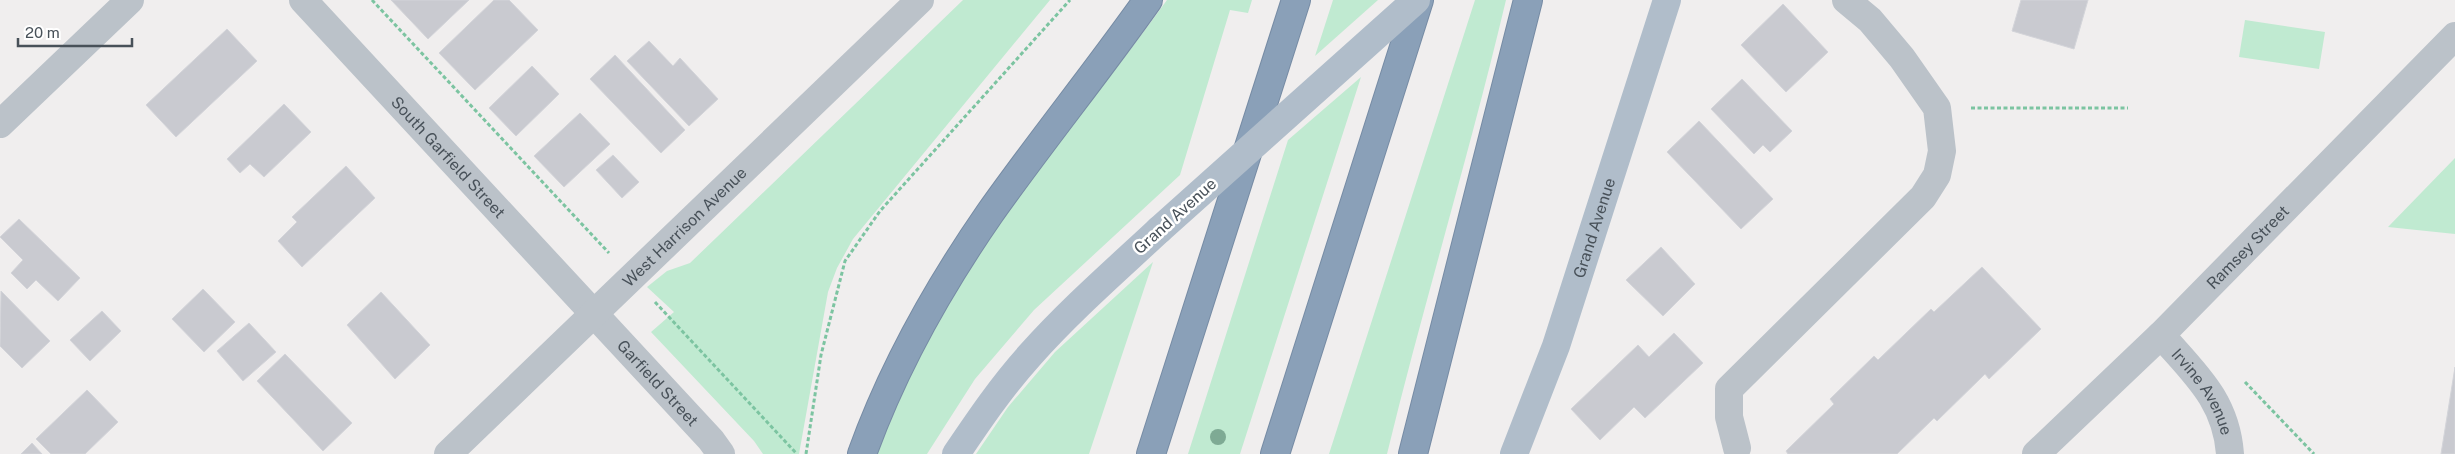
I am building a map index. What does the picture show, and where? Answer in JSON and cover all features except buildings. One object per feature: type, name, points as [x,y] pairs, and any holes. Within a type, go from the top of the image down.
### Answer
[{"type":"highway","points":[[862,454],[895,374],[925,315],[954,268],[990,213],[1148,0]]},
{"type":"highway","points":[[1151,454],[1296,0]]},
{"type":"highway","points":[[1275,454],[1418,0]]},
{"type":"highway","points":[[1413,454],[1528,0]]},
{"type":"main road","name":"Grand Avenue","points":[[956,454],[979,419],[1029,356],[1077,306],[1159,230],[1418,0]]},
{"type":"main road","name":"Grand Avenue","points":[[1514,454],[1556,346],[1667,0]]},
{"type":"street","points":[[0,124],[130,0]]},
{"type":"street","name":"South Garfield Street","points":[[303,0],[594,315]]},
{"type":"street","name":"West Harrison Avenue","points":[[448,454],[920,0]]},
{"type":"street","points":[[1737,448],[1729,417],[1729,389],[1923,197],[1936,175],[1942,150],[1937,108],[1902,58],[1870,20],[1846,0]]},
{"type":"street","name":"Ramsey Street","points":[[2036,454],[2161,335],[2455,36]]},
{"type":"street","name":"Garfield Street","points":[[594,315],[712,440],[721,454]]},
{"type":"street","name":"Irvine Avenue","points":[[2161,335],[2197,376],[2219,406],[2229,439],[2230,454]]},
{"type":"path","points":[[372,0],[797,454]]},
{"type":"path","points":[[806,454],[821,355],[845,261],[880,211],[1070,0]]},
{"type":"path","points":[[1937,108],[2128,108]]},
{"type":"path","points":[[2239,376],[2314,454]]},
{"type":"green space","points":[[963,0],[1050,0],[853,239],[837,268],[828,292],[799,454],[763,454],[754,441],[651,332],[674,312],[647,287],[667,271],[690,263]]},
{"type":"green space","points":[[1167,0],[1252,0],[1248,13],[1230,10],[1180,175],[1034,310],[975,379],[927,454],[877,454],[895,407],[916,361],[964,274],[1012,204]]},
{"type":"green space","points":[[1333,0],[1378,0],[1315,56]]},
{"type":"green space","points":[[1475,0],[1506,0],[1387,454],[1329,454]]},
{"type":"green space","points":[[2245,20],[2325,32],[2319,69],[2239,57]]},
{"type":"green space","points":[[1361,77],[1240,454],[1188,454],[1288,140]]},
{"type":"green space","points":[[2455,158],[2455,234],[2388,227]]},
{"type":"green space","points":[[1153,262],[1089,454],[976,454],[1008,407],[1055,352]]}]
